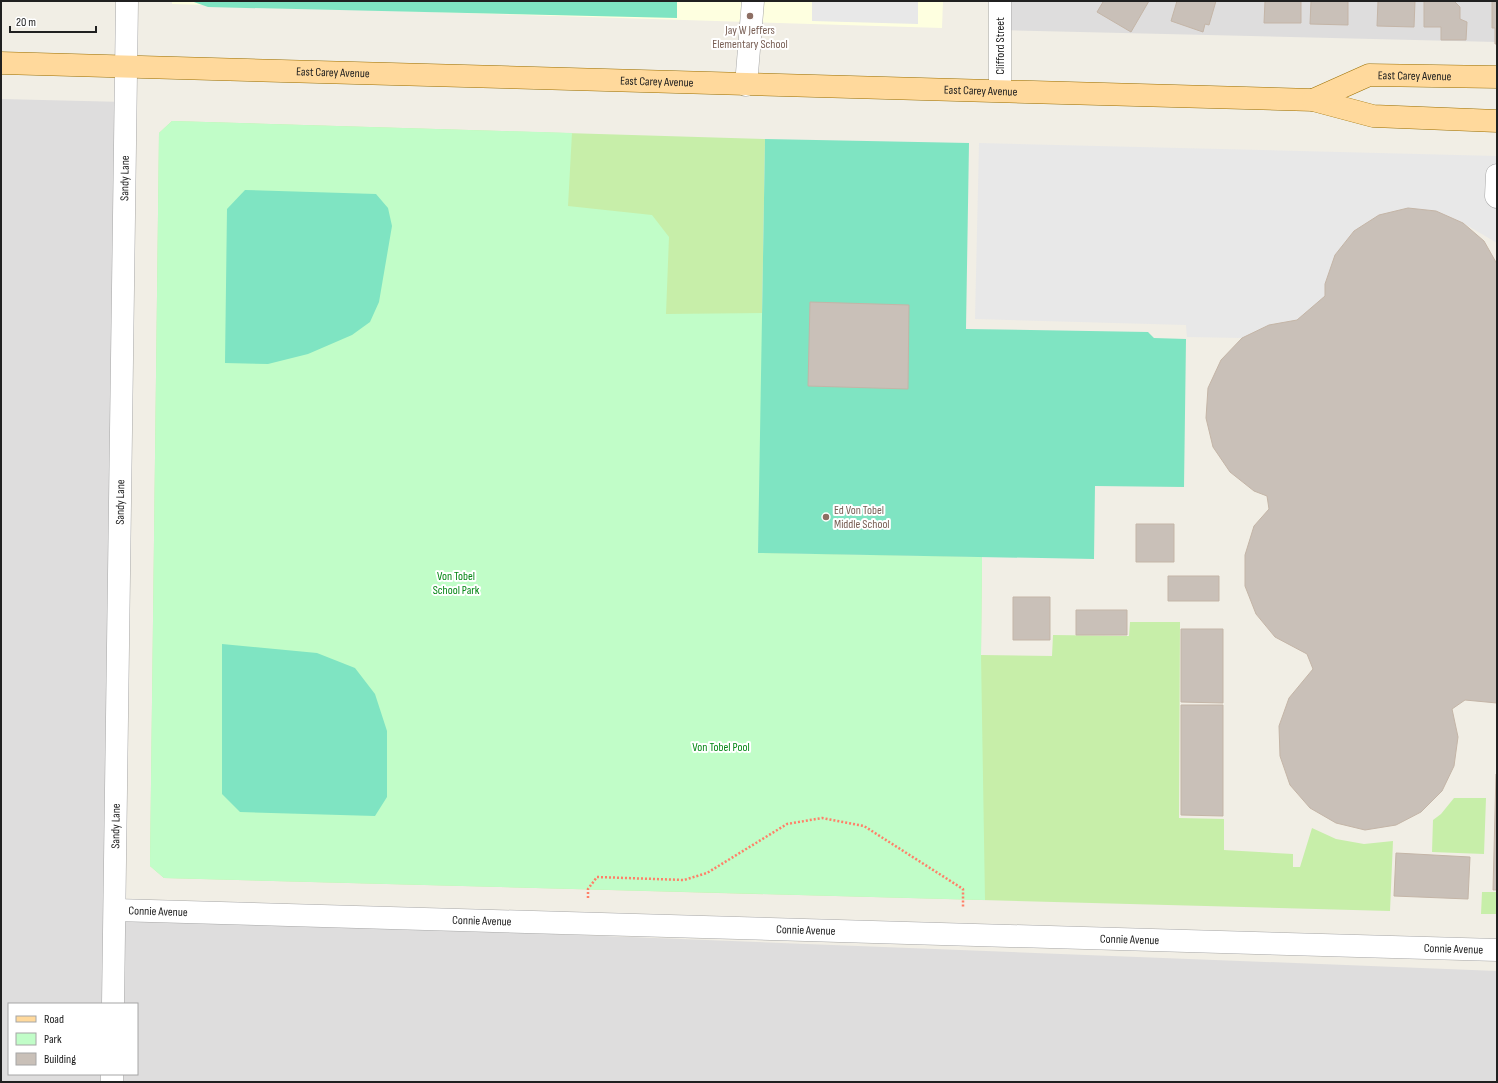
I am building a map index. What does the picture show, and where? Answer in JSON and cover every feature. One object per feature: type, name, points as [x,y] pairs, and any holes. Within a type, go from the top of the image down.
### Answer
[{"type":"main road","name":"East Carey Avenue","points":[[1,63],[1313,100],[1373,116],[1497,121]]},
{"type":"main road","name":"East Carey Avenue","points":[[1313,100],[1369,75],[1497,77]]},
{"type":"street","name":"Sandy Lane","points":[[113,1003],[128,1]]},
{"type":"street","points":[[746,85],[753,1]]},
{"type":"street","name":"Clifford Street","points":[[1000,1],[1000,90]]},
{"type":"street","points":[[1497,175],[1497,197]]},
{"type":"street","name":"Connie Avenue","points":[[115,910],[1497,950]]},
{"type":"path","points":[[587,924],[588,889],[597,878],[684,880],[706,873],[787,824],[822,818],[864,826],[963,889],[962,935]]},
{"type":"shaded area","name":"Jay W Jeffers Elementary School","points":[[172,1],[943,1],[942,28],[172,4]]},
{"type":"shaded area","points":[[812,1],[918,1],[918,24],[812,21]]},
{"type":"shaded area","points":[[1001,1],[1497,1],[1497,42],[1000,30]]},
{"type":"shaded area","points":[[1,99],[125,102],[119,917],[1497,971],[1497,1082],[1,1082]]},
{"type":"shaded area","points":[[979,143],[1497,156],[1497,243],[1463,223],[1436,211],[1407,208],[1379,215],[1354,231],[1335,255],[1325,296],[1297,320],[1269,325],[1242,338],[1187,337],[1186,325],[975,319]]},
{"type":"green space","points":[[191,1],[677,1],[677,18],[208,7]]},
{"type":"green space","name":"Von Tobel School Park","points":[[172,121],[765,139],[758,553],[982,557],[981,655],[1052,656],[1053,635],[1129,636],[1130,622],[1180,622],[1179,818],[1224,819],[1224,850],[1293,854],[1293,867],[1300,867],[1312,828],[1336,839],[1364,844],[1393,841],[1390,911],[164,878],[150,866],[159,133]]},
{"type":"green space","name":"Von Tobel School Park","points":[[172,121],[572,133],[568,206],[652,215],[669,237],[666,314],[771,313],[758,553],[982,557],[981,655],[985,900],[164,878],[150,866],[159,133]]},
{"type":"green space","points":[[765,139],[969,143],[966,329],[1148,332],[1154,338],[1186,339],[1184,487],[1095,486],[1094,559],[758,553]]},
{"type":"green space","points":[[245,190],[376,194],[388,208],[392,226],[379,302],[370,322],[352,335],[308,354],[268,364],[225,363],[227,209]]},
{"type":"green space","points":[[222,644],[317,653],[355,668],[375,694],[387,731],[387,797],[375,816],[240,812],[222,794]]},
{"type":"green space","points":[[1454,798],[1486,798],[1484,854],[1432,852],[1433,820],[1441,814]]},
{"type":"green space","points":[[1482,892],[1497,892],[1497,914],[1481,914]]},
{"type":"building","points":[[1101,1],[1149,1],[1131,32],[1097,12],[1103,2]]},
{"type":"building","points":[[1177,1],[1216,1],[1209,25],[1205,24],[1203,32],[1171,21]]},
{"type":"building","points":[[1265,1],[1301,1],[1301,23],[1264,23]]},
{"type":"building","points":[[1311,1],[1348,1],[1348,25],[1310,24]]},
{"type":"building","points":[[1378,1],[1415,1],[1414,27],[1377,26]]},
{"type":"building","points":[[1424,1],[1454,1],[1460,7],[1460,19],[1467,22],[1466,40],[1441,40],[1441,27],[1424,27]]},
{"type":"building","points":[[1492,1],[1497,1],[1497,44],[1495,44],[1495,28],[1492,28]]},
{"type":"building","points":[[1408,208],[1436,211],[1463,223],[1484,241],[1497,264],[1497,703],[1465,700],[1452,709],[1458,737],[1454,766],[1442,791],[1421,812],[1396,825],[1365,830],[1336,823],[1310,808],[1290,785],[1280,756],[1279,726],[1289,698],[1313,669],[1307,654],[1275,637],[1256,614],[1245,586],[1245,555],[1254,526],[1269,509],[1267,496],[1254,491],[1230,472],[1213,447],[1206,418],[1208,388],[1221,360],[1242,338],[1269,325],[1297,320],[1325,296],[1325,284],[1335,255],[1354,231],[1379,215]]},
{"type":"building","points":[[810,302],[909,305],[908,389],[808,386]]},
{"type":"building","points":[[1136,524],[1174,524],[1174,562],[1136,562]]},
{"type":"building","points":[[1168,576],[1219,576],[1219,601],[1168,601]]},
{"type":"building","points":[[1013,597],[1050,597],[1050,640],[1013,640]]},
{"type":"building","points":[[1076,610],[1127,610],[1127,635],[1076,635]]},
{"type":"building","points":[[1181,629],[1223,629],[1223,703],[1181,702]]},
{"type":"building","points":[[1181,705],[1223,705],[1223,816],[1181,815]]},
{"type":"building","points":[[1496,774],[1497,890],[1493,890]]},
{"type":"building","points":[[1396,853],[1470,857],[1468,899],[1394,896]]},
{"type":"place","name":"Jay W Jeffers Elementary School","points":[[750,16]]},
{"type":"place","name":"Ed Von Tobel Middle School","points":[[826,517]]},
{"type":"park label","name":"Von Tobel Pool","points":[[721,747]]}]
